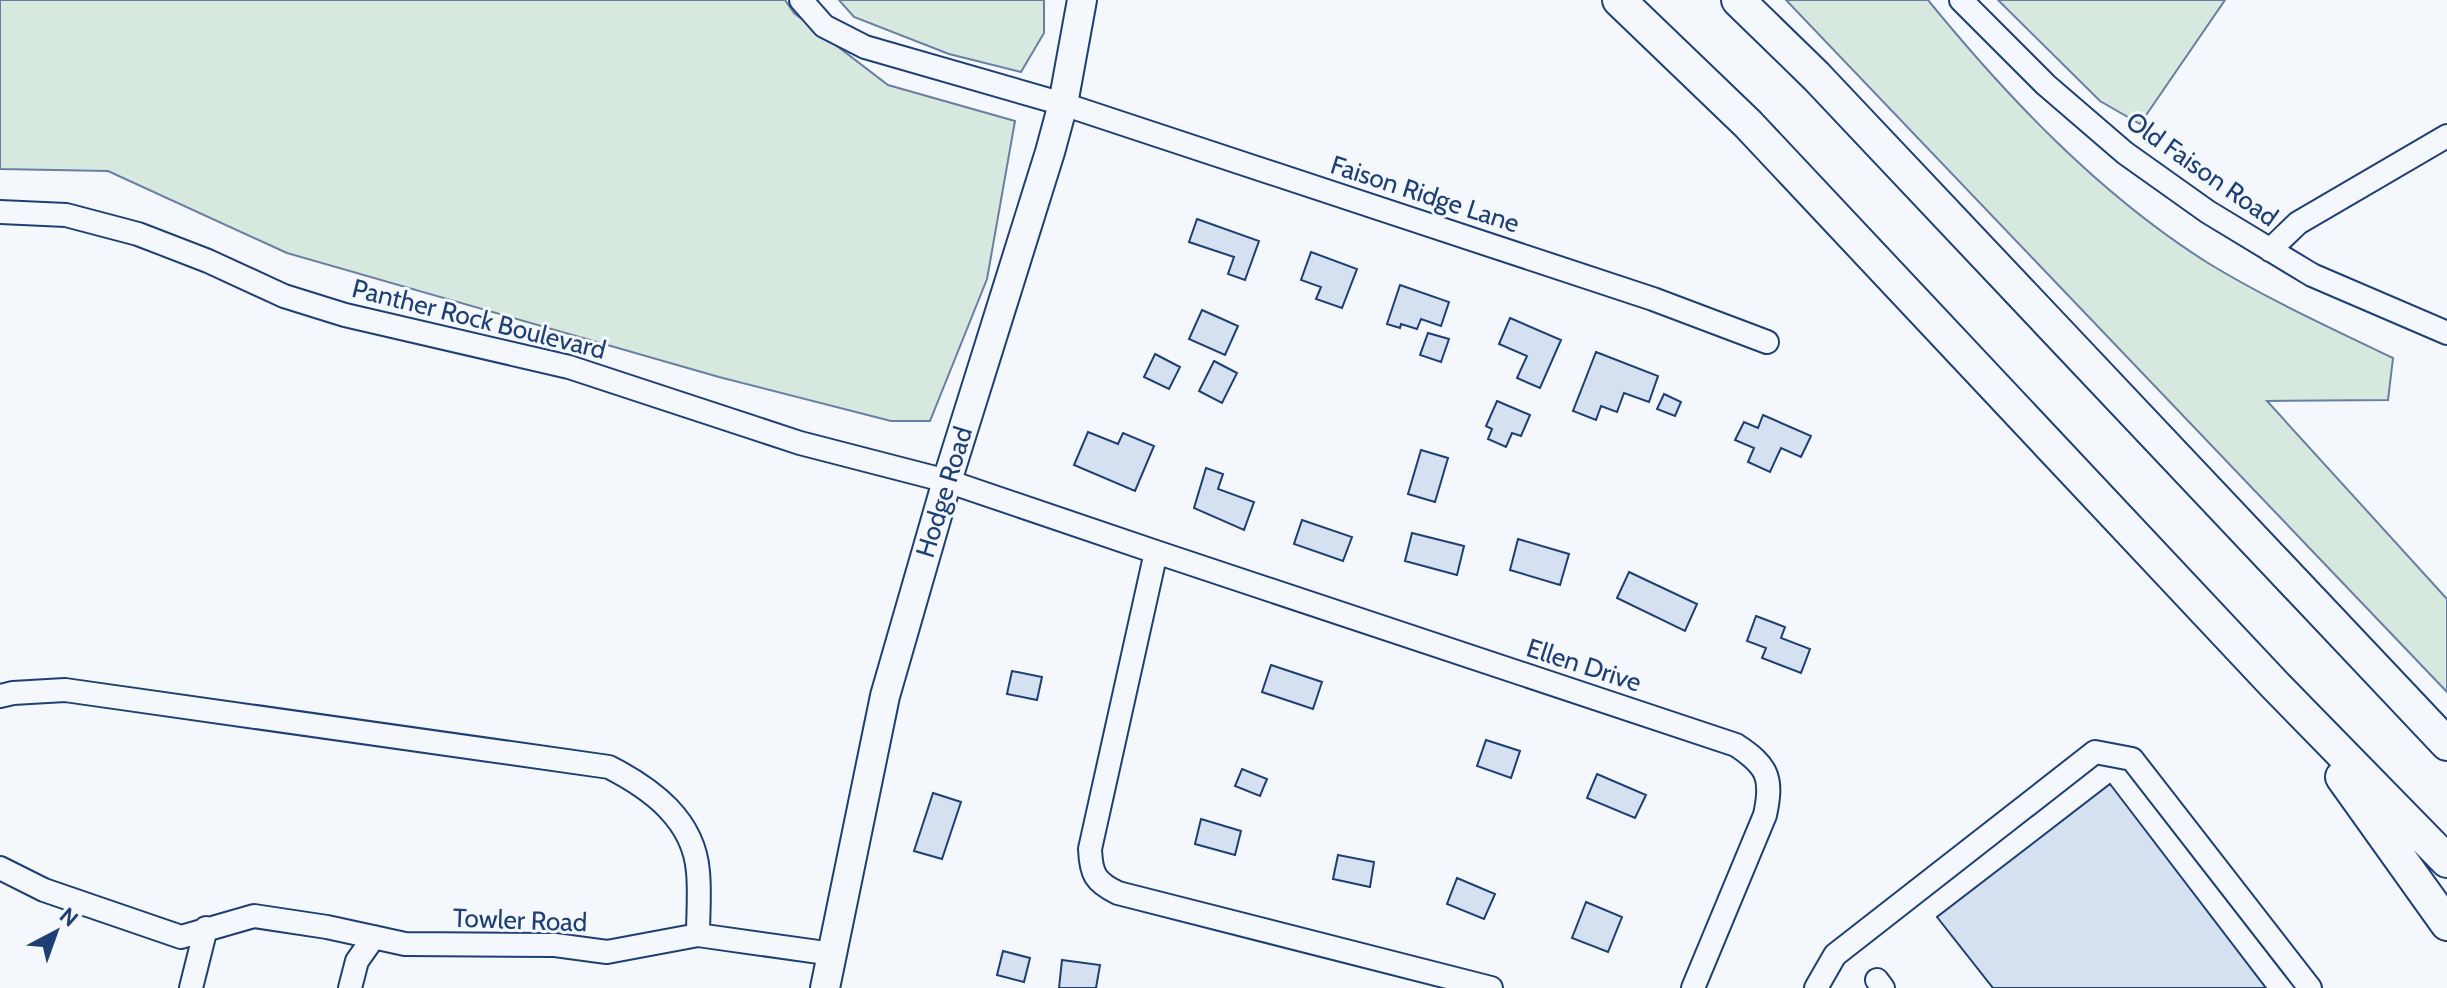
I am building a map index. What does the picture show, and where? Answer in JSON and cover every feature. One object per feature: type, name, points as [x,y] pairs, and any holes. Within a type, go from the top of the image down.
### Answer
[{"type":"highway","points":[[1619,0],[1748,124],[2274,684],[2447,861]]},
{"type":"highway","points":[[1738,0],[1816,76],[2447,744]]},
{"type":"highway","points":[[2274,684],[2447,924]]},
{"type":"main road","name":"Hodge Road","points":[[825,988],[885,696],[947,481],[1063,104],[1082,0]]},
{"type":"street","name":"Faison Ridge Lane","points":[[801,0],[824,26],[865,47],[1063,104],[1653,299],[1767,342]]},
{"type":"street","name":"Old Faison Road","points":[[1961,0],[2046,85],[2125,153],[2208,212],[2312,275],[2447,333]]},
{"type":"street","points":[[2270,250],[2298,223],[2447,136]]},
{"type":"street","name":"Panther Rock Boulevard","points":[[0,212],[66,215],[138,234],[208,261],[284,296],[345,315],[569,367],[800,443],[947,481]]},
{"type":"street","name":"Ellen Drive","points":[[947,481],[1736,745],[1756,758],[1769,777],[1770,796],[1765,815],[1693,988]]},
{"type":"street","points":[[1156,552],[1090,849],[1091,868],[1100,885],[1118,893],[1491,988]]},
{"type":"street","points":[[0,696],[65,690],[609,767],[634,779],[662,801],[687,831],[698,869],[698,935]]},
{"type":"street","points":[[1816,988],[1835,955],[2095,752],[2132,759],[2310,988]]},
{"type":"street","name":"Towler Road","points":[[0,868],[44,890],[181,937],[254,916],[405,944],[555,945],[607,952],[698,935],[833,954]]},
{"type":"street","points":[[191,988],[206,928]]},
{"type":"street","points":[[350,988],[357,961],[374,937]]},
{"type":"shaded area","points":[[0,0],[785,0],[794,13],[888,85],[1015,121],[987,279],[930,421],[891,421],[719,377],[287,253],[108,171],[0,169]]},
{"type":"shaded area","points":[[839,0],[1044,0],[1044,33],[1021,72],[949,54],[854,17]]},
{"type":"shaded area","points":[[1786,0],[1928,0],[2023,108],[2130,207],[2230,276],[2393,358],[2388,400],[2267,401],[2447,599],[2447,692]]},
{"type":"shaded area","points":[[1998,0],[2225,0],[2140,124],[2100,101]]},
{"type":"building","points":[[1197,219],[1259,241],[1245,280],[1228,274],[1234,257],[1189,242]]},
{"type":"building","points":[[1311,252],[1357,269],[1342,308],[1316,299],[1321,287],[1301,280]]},
{"type":"building","points":[[1400,285],[1449,302],[1441,326],[1421,319],[1417,329],[1387,324]]},
{"type":"building","points":[[1202,310],[1238,326],[1225,355],[1189,339]]},
{"type":"building","points":[[1510,318],[1561,340],[1540,388],[1517,378],[1527,356],[1499,344]]},
{"type":"building","points":[[1428,333],[1449,339],[1441,362],[1420,355]]},
{"type":"building","points":[[1596,352],[1658,376],[1649,402],[1624,393],[1617,412],[1601,406],[1596,420],[1573,411]]},
{"type":"building","points":[[1155,354],[1180,367],[1169,389],[1144,377]]},
{"type":"building","points":[[1214,361],[1237,373],[1222,403],[1199,391]]},
{"type":"building","points":[[1664,394],[1681,402],[1675,416],[1657,409]]},
{"type":"building","points":[[1497,401],[1530,415],[1521,436],[1512,433],[1506,447],[1488,439],[1492,429],[1486,426]]},
{"type":"building","points":[[1763,415],[1811,436],[1801,457],[1781,448],[1770,472],[1748,462],[1754,448],[1735,440],[1744,422],[1758,428]]},
{"type":"building","points":[[1088,432],[1118,444],[1123,433],[1154,446],[1135,491],[1074,465]]},
{"type":"building","points":[[1421,450],[1448,458],[1435,502],[1408,494]]},
{"type":"building","points":[[1206,468],[1223,474],[1218,489],[1254,502],[1244,530],[1194,508]]},
{"type":"building","points":[[1302,520],[1352,537],[1343,561],[1294,544]]},
{"type":"building","points":[[1412,533],[1464,546],[1457,575],[1405,561]]},
{"type":"building","points":[[1518,539],[1569,554],[1560,585],[1510,570]]},
{"type":"building","points":[[1629,572],[1697,604],[1685,631],[1617,598]]},
{"type":"building","points":[[1756,616],[1785,627],[1781,638],[1810,649],[1801,673],[1762,658],[1766,648],[1747,641]]},
{"type":"building","points":[[1271,665],[1322,682],[1313,709],[1262,692]]},
{"type":"building","points":[[1012,671],[1042,677],[1037,700],[1007,694]]},
{"type":"building","points":[[1486,740],[1520,751],[1511,778],[1477,766]]},
{"type":"building","points":[[1242,769],[1267,779],[1260,796],[1235,786]]},
{"type":"building","points":[[1597,774],[1646,795],[1635,818],[1587,798]]},
{"type":"building","points":[[2110,784],[2266,988],[1993,988],[1937,917]]},
{"type":"building","points":[[933,793],[961,802],[942,859],[914,851]]},
{"type":"building","points":[[1201,819],[1241,831],[1235,855],[1195,844]]},
{"type":"building","points":[[1338,855],[1374,862],[1370,887],[1333,879]]},
{"type":"building","points":[[1457,878],[1495,894],[1484,919],[1447,904]]},
{"type":"building","points":[[1586,902],[1622,917],[1608,952],[1572,938]]},
{"type":"building","points":[[1003,951],[1030,958],[1024,982],[997,975]]},
{"type":"building","points":[[1062,960],[1100,965],[1096,988],[1059,988]]}]
